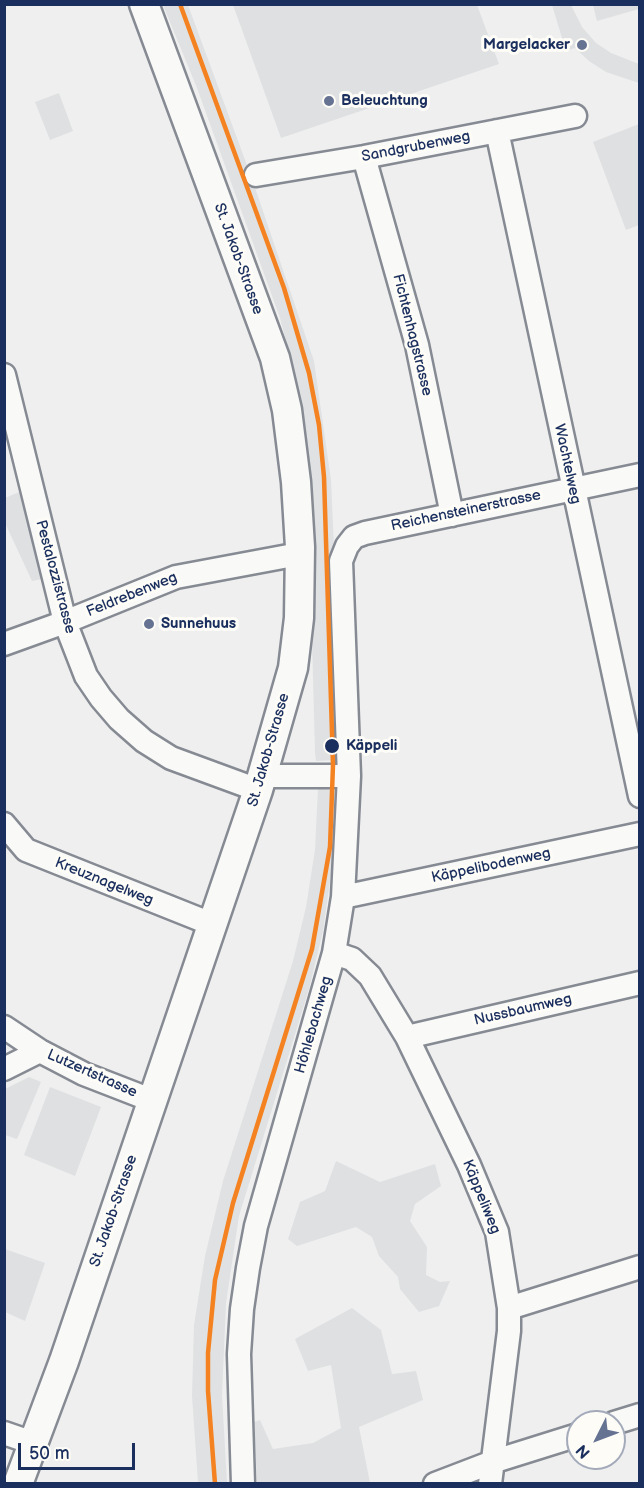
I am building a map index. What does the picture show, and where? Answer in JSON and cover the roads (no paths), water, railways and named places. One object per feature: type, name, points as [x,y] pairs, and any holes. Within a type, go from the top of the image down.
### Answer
[{"type":"main road","name":"St. Jakob-Strasse","points":[[18,1484],[64,1361],[214,925],[260,783],[293,668],[298,618],[299,554],[296,482],[287,410],[275,358],[144,4]]},
{"type":"street","name":"Sandgrubenweg","points":[[256,175],[364,157],[576,116]]},
{"type":"street","name":"Wachtelweg","points":[[497,131],[639,796]]},
{"type":"street","name":"Fichtenhagstrasse","points":[[364,157],[417,345],[452,515]]},
{"type":"street","name":"Pestalozzistrasse","points":[[4,375],[65,622],[86,676],[113,712],[144,741],[171,758],[260,783]]},
{"type":"street","name":"Reichensteinerstrasse","points":[[341,561],[347,546],[354,537],[365,533],[639,475]]},
{"type":"street","name":"Feldrebenweg","points":[[4,644],[176,577],[299,554]]},
{"type":"street","name":"Höhlebachweg","points":[[243,1484],[239,1354],[248,1268],[256,1226],[334,953],[343,897],[349,776],[341,561]]},
{"type":"street","points":[[260,783],[349,776]]},
{"type":"street","name":"Kreuznagelweg","points":[[4,824],[26,850],[214,925]]},
{"type":"street","name":"Käppelibodenweg","points":[[343,897],[639,834]]},
{"type":"street","name":"Käppeliweg","points":[[334,953],[352,959],[370,976],[407,1036],[469,1165],[497,1232],[509,1308],[509,1331],[495,1461],[490,1484]]},
{"type":"street","name":"Nussbaumweg","points":[[407,1036],[639,983]]},
{"type":"street","name":"Lutzertstrasse","points":[[4,1027],[40,1051],[84,1074],[152,1100]]},
{"type":"street","points":[[4,1069],[40,1051]]},
{"type":"street","points":[[509,1308],[639,1267]]},
{"type":"street","points":[[4,1432],[33,1443]]},
{"type":"street","points":[[435,1484],[495,1461],[566,1439]]},
{"type":"place","name":"Margelacker","points":[[582,45]]},
{"type":"place","name":"Beleuchtung","points":[[329,101]]},
{"type":"place","name":"Sunnehuus","points":[[149,624]]},
{"type":"place","name":"Käppeli","points":[[332,746]]}]
